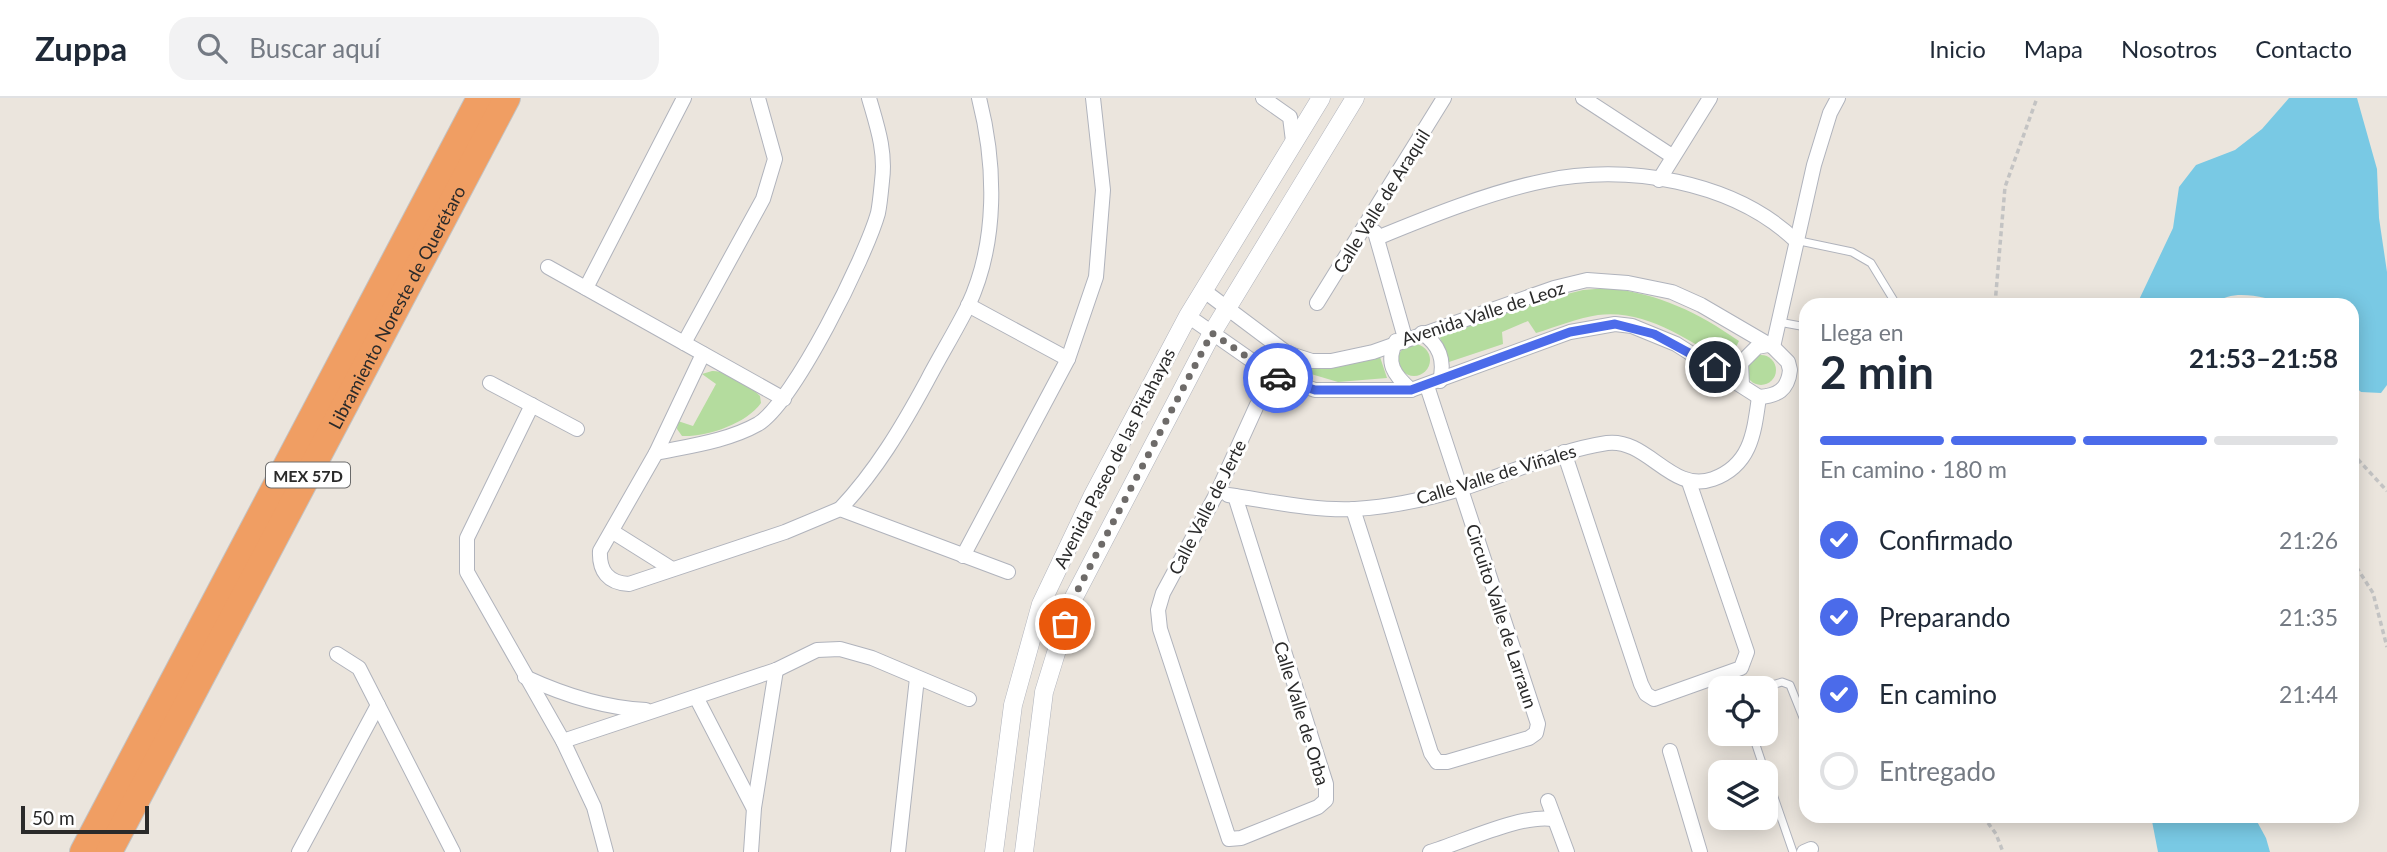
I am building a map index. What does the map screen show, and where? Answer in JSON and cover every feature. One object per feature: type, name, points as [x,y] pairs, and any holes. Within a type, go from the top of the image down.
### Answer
[{"type":"highway","name":"Libramiento Noreste de Querétaro","points":[[83,852],[480,98]]},
{"type":"highway","name":"Libramiento Noreste de Querétaro","points":[[109,852],[507,98]]},
{"type":"street","points":[[586,288],[684,98]]},
{"type":"street","points":[[684,343],[763,199],[775,159],[758,98]]},
{"type":"street","points":[[656,453],[720,439],[758,423],[784,399],[827,323],[878,212],[883,178],[883,142],[869,98]]},
{"type":"street","points":[[703,354],[656,453],[600,551],[599,565],[608,578],[618,584],[629,584],[785,532],[840,509],[865,483],[908,416],[968,305],[983,262],[991,217],[989,137],[979,98]]},
{"type":"street","points":[[963,556],[1068,359],[1096,277],[1103,190],[1093,98]]},
{"type":"street","points":[[1263,98],[1290,117],[1293,142]]},
{"type":"street","name":"Avenida Paseo de las Pitahayas","points":[[994,852],[1013,705],[1041,604],[1091,497],[1188,316],[1321,98]]},
{"type":"street","name":"Avenida Paseo de las Pitahayas","points":[[1024,852],[1044,692],[1072,601],[1212,333],[1355,98]]},
{"type":"street","name":"Calle Valle de Araquil","points":[[1317,303],[1444,98]]},
{"type":"street","points":[[1583,98],[1672,156]]},
{"type":"street","points":[[1658,180],[1710,98]]},
{"type":"street","points":[[1770,346],[1779,322],[1795,240],[1823,133],[1838,98]]},
{"type":"street","points":[[1377,238],[1543,181],[1613,175],[1658,180],[1715,193],[1752,209],[1782,228],[1795,240]]},
{"type":"street","points":[[1370,220],[1377,238],[1401,340],[1390,362],[1394,372],[1411,390]]},
{"type":"street","points":[[548,267],[784,399]]},
{"type":"street","name":"Avenida Valle de Leoz","points":[[1203,290],[1287,353],[1312,361],[1350,359],[1554,288],[1587,280],[1628,283],[1672,292],[1701,305],[1770,346]]},
{"type":"street","points":[[968,305],[1068,359]]},
{"type":"street","points":[[1188,316],[1271,374],[1294,385],[1315,390],[1411,390],[1433,384],[1509,352],[1570,332],[1615,324],[1632,326],[1676,344],[1759,397],[1778,393],[1789,379],[1788,362],[1770,346],[1757,347],[1741,363],[1742,385]]},
{"type":"street","name":"Circuito Valle de Larraun","points":[[1353,509],[1431,753],[1437,762],[1447,762],[1529,738],[1535,733],[1538,724],[1459,489],[1433,384],[1442,359],[1438,348],[1422,333]]},
{"type":"street","points":[[1271,374],[1287,353]]},
{"type":"street","points":[[490,383],[577,429]]},
{"type":"street","points":[[1564,452],[1641,684],[1646,694],[1654,699],[1741,668],[1746,661],[1747,652],[1689,482],[1710,480],[1731,471],[1745,458],[1759,397]]},
{"type":"street","points":[[532,405],[467,538],[467,572],[563,741],[594,807],[606,852]]},
{"type":"street","name":"Calle Valle de Jerte","points":[[1158,610],[1163,593],[1217,493],[1257,405]]},
{"type":"street","name":"Calle Valle de Viñales","points":[[1217,493],[1291,505],[1353,509],[1386,506],[1459,489],[1564,452],[1611,443],[1625,444],[1689,482]]},
{"type":"street","name":"Calle Valle de Orba","points":[[1158,610],[1160,629],[1229,839],[1241,838],[1318,807],[1326,800],[1326,784],[1235,496]]},
{"type":"street","points":[[840,509],[1008,572]]},
{"type":"street","points":[[613,532],[672,569]]},
{"type":"street","points":[[563,741],[776,670],[817,650],[840,649],[872,658],[969,699]]},
{"type":"street","points":[[338,654],[359,668],[453,852]]},
{"type":"street","points":[[751,852],[754,808],[776,670]]},
{"type":"street","points":[[525,677],[563,694],[618,708],[654,710]]},
{"type":"street","points":[[898,852],[917,678]]},
{"type":"street","points":[[695,696],[754,808]]},
{"type":"street","points":[[299,852],[378,705]]},
{"type":"street","points":[[1670,751],[1700,852]]},
{"type":"street","points":[[1548,801],[1567,852]]},
{"type":"street","points":[[1430,852],[1517,824],[1544,817],[1553,819]]},
{"type":"street","points":[[996,832],[1026,834]]},
{"type":"lane","points":[[1795,240],[1852,253],[1871,263],[1892,298]]},
{"type":"lane","points":[[1779,322],[1799,326]]},
{"type":"lane","points":[[1778,683],[1790,685],[1799,708]]},
{"type":"lane","points":[[1778,810],[1793,852]]},
{"type":"path","points":[[1996,298],[2005,187],[2038,98]]},
{"type":"path","points":[[2359,461],[2387,491]]},
{"type":"path","points":[[2359,571],[2373,593],[2387,647]]},
{"type":"path","points":[[1988,823],[2003,852]]},
{"type":"green space","points":[[1608,288],[1644,295],[1677,306],[1739,341],[1728,363],[1666,328],[1616,314],[1590,316],[1536,333],[1528,321],[1502,332],[1503,344],[1446,363],[1446,351],[1439,336],[1551,298],[1583,290]]},
{"type":"green space","points":[[1414,344],[1425,349],[1430,360],[1425,371],[1414,376],[1403,371],[1398,360],[1403,349]]},
{"type":"green space","points":[[1379,354],[1387,378],[1338,382],[1284,366],[1285,360]]},
{"type":"green space","points":[[1761,355],[1772,359],[1776,370],[1772,381],[1761,385],[1750,381],[1746,370],[1750,359]]},
{"type":"green space","points":[[712,371],[724,373],[744,383],[760,396],[761,403],[746,417],[725,428],[682,436],[677,429],[678,421],[693,426],[716,384],[702,374]]},
{"type":"water","points":[[2289,98],[2357,98],[2377,169],[2379,218],[2387,272],[2387,385],[2381,393],[2359,390],[2359,298],[2264,298],[2244,295],[2223,298],[2140,298],[2173,228],[2179,187],[2196,165],[2235,150],[2262,129]]},
{"type":"water","points":[[2152,823],[2258,823],[2270,852],[2158,852]]},
{"type":"way so far","points":[[1065,624],[1072,601],[1212,333],[1278,378]]},
{"type":"route","points":[[1278,378],[1315,390],[1411,390],[1509,352],[1570,332],[1615,324],[1632,326],[1654,334],[1715,367]]}]
